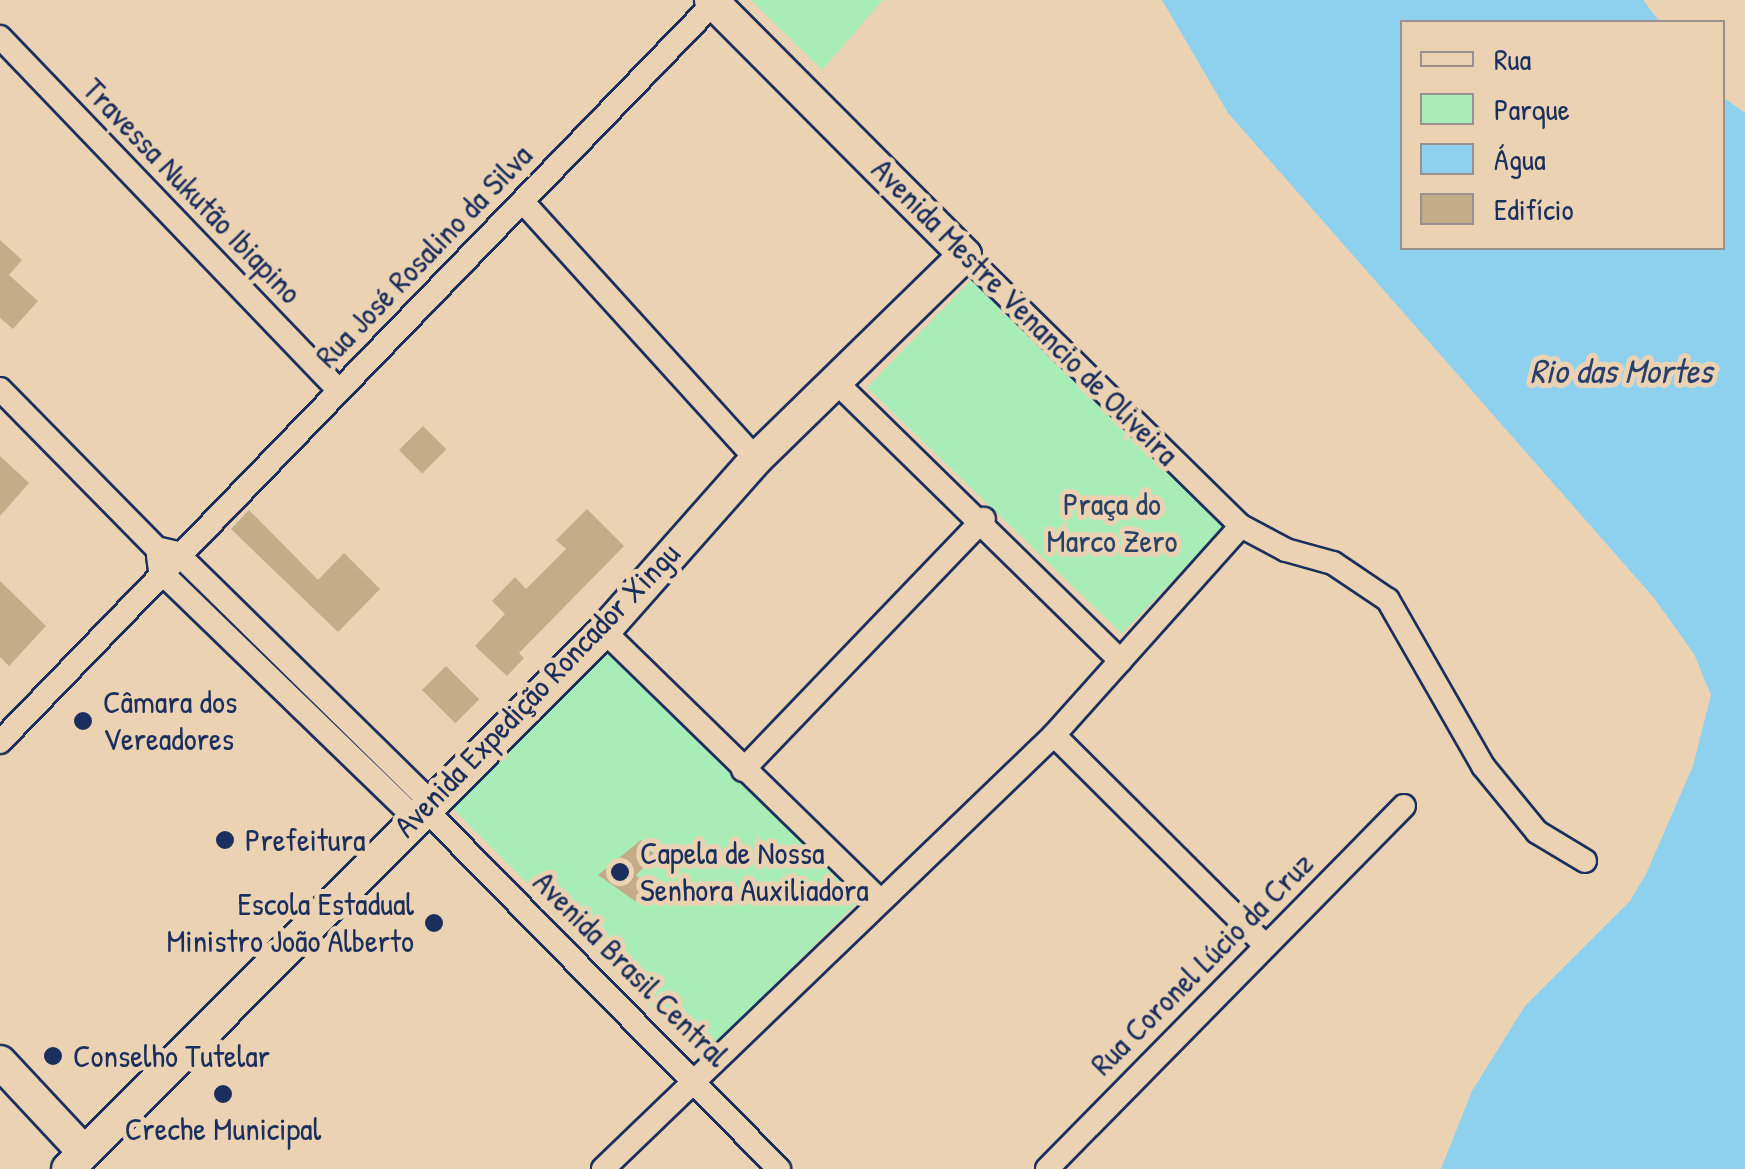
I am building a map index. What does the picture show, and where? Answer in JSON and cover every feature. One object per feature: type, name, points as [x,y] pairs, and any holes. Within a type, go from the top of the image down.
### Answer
[{"type":"street","name":"Rua José Rosalino da Silva","points":[[5,726],[164,557],[338,390],[713,2]]},
{"type":"street","name":"Avenida Mestre Venancio de Oliveira","points":[[713,2],[1241,526],[1286,550],[1333,563],[1388,600],[1483,766],[1538,832],[1585,861]]},
{"type":"street","name":"Travessa Nukutão Ibiapino","points":[[0,37],[338,390]]},
{"type":"street","points":[[523,202],[756,458]]},
{"type":"street","name":"Avenida Expedição Roncador Xingu","points":[[76,1161],[604,631],[756,458],[965,255]]},
{"type":"street","points":[[837,383],[984,520],[1121,662]]},
{"type":"street","name":"Avenida Brasil Central","points":[[0,389],[164,557],[694,1077],[778,1169]]},
{"type":"street","points":[[744,770],[984,520]]},
{"type":"street","points":[[603,1169],[694,1077],[1054,735],[1241,526]]},
{"type":"street","points":[[604,631],[879,899]]},
{"type":"street","points":[[1054,735],[1266,946]]},
{"type":"street","name":"Rua Coronel Lúcio da Cruz","points":[[1046,1169],[1404,806]]},
{"type":"street","points":[[0,1062],[76,1161]]},
{"type":"green space","points":[[751,0],[883,0],[822,70]]},
{"type":"green space","name":"Praça do Marco Zero","points":[[972,279],[1227,525],[1122,634],[867,388]]},
{"type":"green space","points":[[607,642],[862,897],[702,1058],[446,803]]},
{"type":"water","name":"Rio das Mortes","points":[[1162,0],[1643,0],[1658,20],[1400,20],[1400,250],[1725,250],[1725,98],[1745,113],[1745,1169],[1441,1169],[1472,1091],[1525,1006],[1630,901],[1646,874],[1693,766],[1711,695],[1694,654],[1654,598],[1228,113]]},
{"type":"building","points":[[0,240],[22,260],[9,275],[38,301],[13,329],[0,318]]},
{"type":"building","points":[[423,426],[446,449],[422,473],[399,450]]},
{"type":"building","points":[[0,456],[29,483],[0,516]]},
{"type":"building","points":[[587,509],[624,546],[519,653],[524,658],[507,676],[475,646],[505,614],[492,601],[515,577],[526,589],[566,549],[556,540]]},
{"type":"building","points":[[249,510],[318,580],[344,553],[380,589],[338,632],[231,529]]},
{"type":"building","points":[[0,581],[46,626],[9,666],[0,657]]},
{"type":"building","points":[[446,666],[479,699],[455,723],[422,690]]},
{"type":"building","name":"Capela de Nossa Senhora Auxiliadora","points":[[641,840],[656,856],[636,875],[648,888],[635,901],[598,875]]},
{"type":"place","name":"Câmara dos Vereadores","points":[[83,721]]},
{"type":"place","name":"Prefeitura","points":[[225,840]]},
{"type":"place","name":"Capela de Nossa Senhora Auxiliadora","points":[[620,872]]},
{"type":"place","name":"Escola Estadual Ministro João Alberto","points":[[434,923]]},
{"type":"place","name":"Conselho Tutelar","points":[[53,1056]]},
{"type":"place","name":"Creche Municipal","points":[[223,1094]]}]
